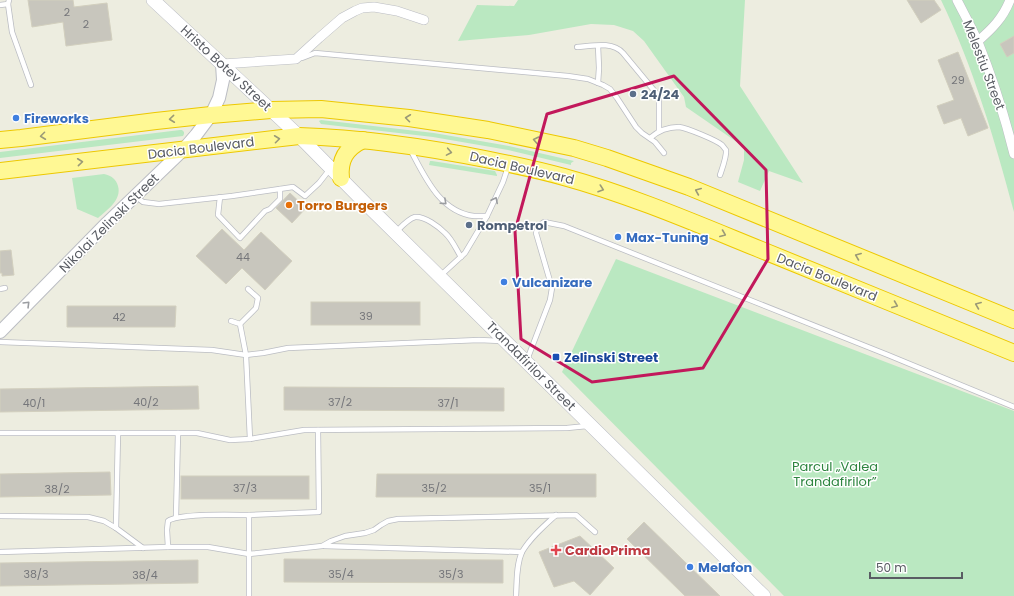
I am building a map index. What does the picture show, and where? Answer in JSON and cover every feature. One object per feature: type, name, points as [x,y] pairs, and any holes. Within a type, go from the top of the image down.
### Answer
[{"type":"highway","points":[[0,140],[211,115],[321,108],[409,118],[488,130],[574,148],[689,187],[1014,320]]},
{"type":"highway","name":"Dacia Boulevard","points":[[0,171],[299,136],[363,140],[446,151],[564,177],[630,199],[721,234],[1014,354]]},
{"type":"highway","points":[[336,173],[340,170],[345,155],[350,148],[363,140]]},
{"type":"main road","name":"Hristo Botev Street","points":[[153,0],[299,136]]},
{"type":"main road","name":"Trandafirilor Street","points":[[299,136],[764,596]]},
{"type":"street","name":"Melestiu Street","points":[[957,0],[978,41],[1014,154]]},
{"type":"street","points":[[978,41],[990,30],[1003,14],[1010,0]]},
{"type":"street","points":[[222,64],[296,59],[342,18],[362,8],[374,7],[397,11],[424,20]]},
{"type":"street","name":"Nikolai Zelinski Street","points":[[0,332],[134,196],[183,150],[196,135],[211,115],[219,98],[223,80],[222,64]]},
{"type":"lane","points":[[0,5],[8,2],[12,32],[31,85]]},
{"type":"lane","points":[[577,47],[608,45],[620,49],[657,94],[659,100],[659,131]]},
{"type":"lane","points":[[598,46],[598,83]]},
{"type":"lane","points":[[296,59],[315,53],[588,79],[610,89],[636,127],[650,138],[664,153]]},
{"type":"lane","points":[[650,138],[659,131],[679,127],[692,131],[723,146],[726,150],[720,175]]},
{"type":"lane","points":[[408,146],[438,196],[443,201],[461,212],[474,216],[487,216]]},
{"type":"lane","points":[[440,276],[464,253],[487,216],[510,164]]},
{"type":"lane","points":[[134,196],[142,202],[159,204],[220,198],[293,187],[304,196],[319,183],[336,173]]},
{"type":"lane","points":[[220,198],[218,214],[240,238],[265,211],[270,209],[280,199],[280,189]]},
{"type":"lane","points":[[395,232],[409,220],[416,217],[424,218],[445,233],[461,257]]},
{"type":"lane","points":[[526,361],[550,300],[552,288],[536,233],[538,226],[544,222],[564,226],[888,355],[1014,407]]},
{"type":"lane","points":[[240,324],[256,308],[258,298],[248,288]]},
{"type":"lane","points":[[231,321],[240,324]]},
{"type":"lane","points":[[240,324],[246,355],[250,439]]},
{"type":"lane","points":[[0,342],[212,350],[246,355],[288,348],[479,340],[506,342]]},
{"type":"lane","points":[[0,433],[197,432],[230,440],[250,439],[304,430],[567,428],[591,425]]},
{"type":"lane","points":[[168,547],[166,530],[168,521],[176,517],[319,512],[318,430]]},
{"type":"lane","points":[[116,528],[118,433]]},
{"type":"lane","points":[[176,517],[178,433]]},
{"type":"lane","points":[[249,515],[249,596]]},
{"type":"lane","points":[[516,596],[522,552],[529,542],[556,515]]},
{"type":"lane","points":[[322,546],[344,536],[374,530],[388,521],[398,519],[576,515],[595,532]]},
{"type":"lane","points":[[0,516],[88,517],[104,521],[143,548]]},
{"type":"lane","points":[[0,552],[168,547],[208,548],[249,554],[322,546],[522,552]]},
{"type":"highlighted area","points":[[674,76],[766,170],[768,259],[703,368],[592,382],[521,339],[515,231],[547,114]]},
{"type":"green space","points":[[518,0],[745,0],[740,86],[803,183],[769,171],[760,191],[738,182],[744,160],[744,147],[686,107],[684,97],[644,41],[633,31],[614,25],[591,24],[529,35],[458,41],[477,5],[514,6]]},
{"type":"green space","points":[[941,0],[1014,0],[1014,212],[999,158],[973,77],[953,25]]},
{"type":"green space","points":[[321,120],[434,133],[509,146],[574,161],[571,165],[508,150],[433,137],[321,124],[319,121]]},
{"type":"green space","points":[[182,130],[184,132],[183,136],[0,158],[0,152]]},
{"type":"green space","points":[[430,161],[495,171],[497,176],[429,165]]},
{"type":"green space","points":[[104,174],[116,181],[119,191],[113,204],[98,218],[77,209],[72,178]]},
{"type":"green space","name":"Parcul „Valea Trandafirilor”","points":[[616,259],[1014,411],[1014,596],[784,596],[562,372]]},
{"type":"building","points":[[28,0],[73,0],[74,7],[107,3],[112,40],[66,46],[63,22],[32,27]]},
{"type":"building","points":[[907,0],[934,0],[941,10],[921,23]]},
{"type":"building","points":[[1014,36],[1014,53],[1007,57],[1000,44]]},
{"type":"building","points":[[958,52],[988,128],[968,136],[961,118],[944,124],[937,106],[954,100],[938,60]]},
{"type":"building","points":[[290,193],[306,208],[292,223],[276,208]]},
{"type":"building","points":[[222,229],[244,250],[261,232],[292,261],[265,290],[242,268],[226,284],[196,256]]},
{"type":"building","points":[[11,250],[14,275],[2,276],[2,273],[0,273],[0,251]]},
{"type":"building","points":[[311,302],[420,302],[420,325],[311,325]]},
{"type":"building","points":[[67,306],[176,306],[175,327],[67,327]]},
{"type":"building","points":[[198,386],[199,409],[0,412],[0,389]]},
{"type":"building","points":[[284,387],[504,388],[504,411],[284,410]]},
{"type":"building","points":[[110,472],[111,495],[0,497],[0,474]]},
{"type":"building","points":[[377,474],[596,474],[596,497],[376,497]]},
{"type":"building","points":[[181,476],[309,476],[309,499],[181,499]]},
{"type":"building","points":[[644,522],[720,596],[685,596],[627,539]]},
{"type":"building","points":[[580,536],[614,568],[590,595],[574,581],[554,587],[539,552]]},
{"type":"building","points":[[284,559],[503,560],[503,583],[284,582]]},
{"type":"building","points":[[198,560],[198,583],[0,586],[0,563]]},
{"type":"place","name":"24/24","points":[[633,94]]},
{"type":"place","name":"Fireworks","points":[[16,118]]},
{"type":"place","name":"Torro Burgers","points":[[289,205]]},
{"type":"place","name":"Rompetrol","points":[[469,225]]},
{"type":"place","name":"Max-Tuning","points":[[618,237]]},
{"type":"place","name":"Vulcanizare","points":[[504,282]]},
{"type":"place","name":"Zelinski Street","points":[[556,357]]},
{"type":"place","name":"CardioPrima","points":[[556,550]]},
{"type":"place","name":"Melafon","points":[[690,567]]}]
